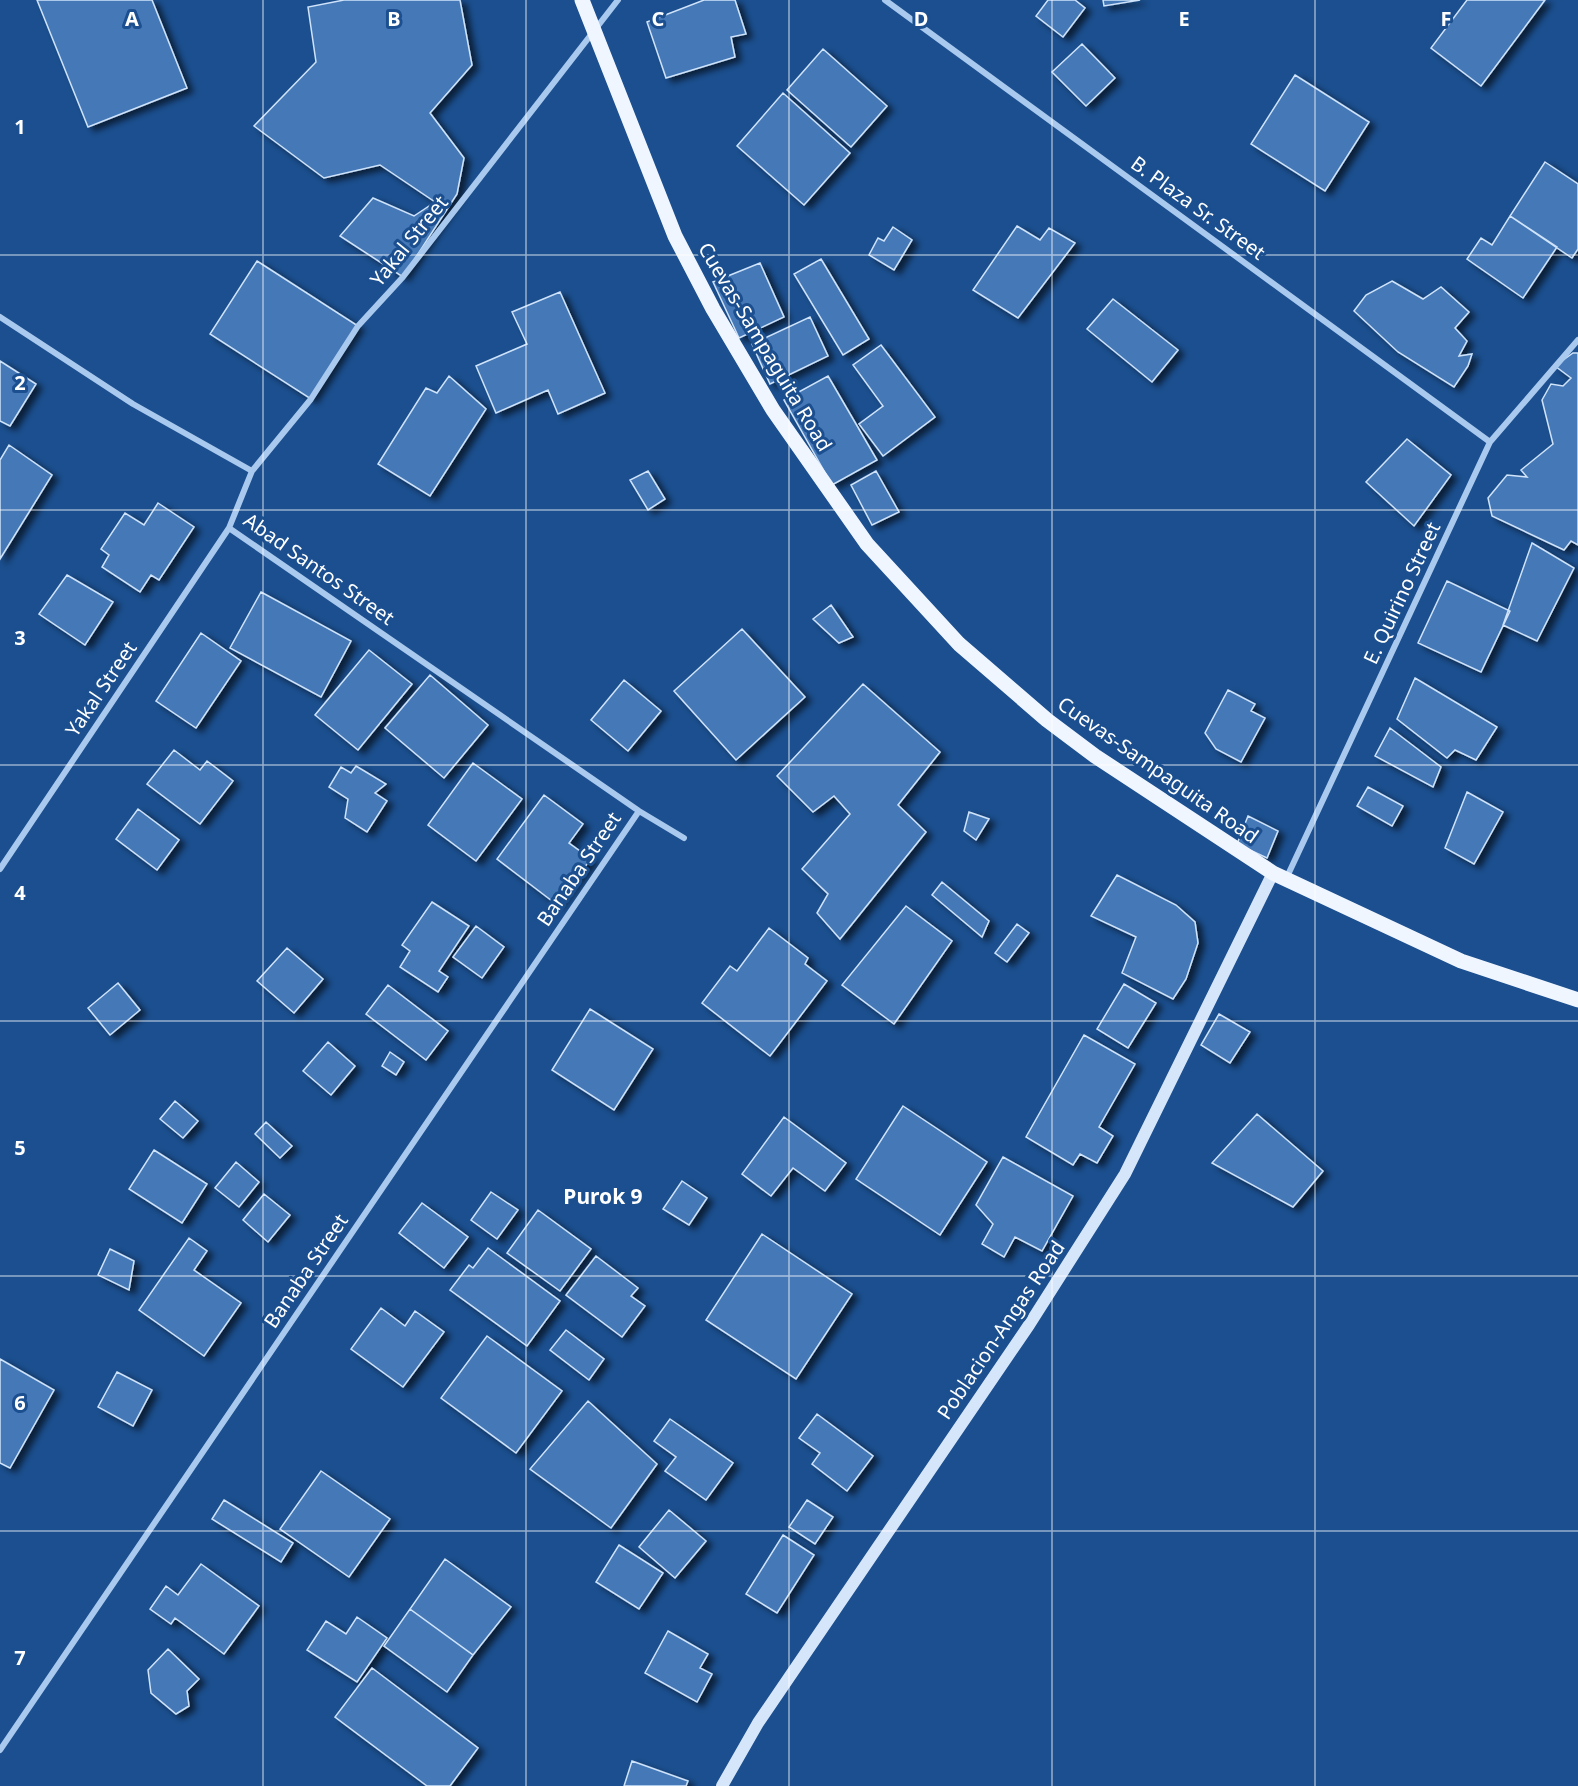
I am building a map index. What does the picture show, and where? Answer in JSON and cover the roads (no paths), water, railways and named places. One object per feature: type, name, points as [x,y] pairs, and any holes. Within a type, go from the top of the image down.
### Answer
[{"type":"main road","name":"Cuevas-Sampaguita Road","points":[[582,0],[675,236],[713,309],[773,410],[867,544],[959,644],[1047,720],[1193,823],[1279,877],[1461,961],[1578,1000]]},
{"type":"street","name":"Yakal Street","points":[[252,471],[311,399],[358,326],[403,277],[618,0]]},
{"type":"street","name":"B. Plaza Sr. Street","points":[[885,0],[1490,442]]},
{"type":"street","points":[[0,317],[133,404],[252,471]]},
{"type":"street","name":"E. Quirino Street","points":[[1279,877],[1490,442],[1578,340]]},
{"type":"street","name":"Abad Santos Street","points":[[252,471],[229,528],[639,811],[684,838]]},
{"type":"street","name":"Yakal Street","points":[[0,869],[229,528]]},
{"type":"street","name":"Banaba Street","points":[[0,1750],[639,811]]},
{"type":"street","name":"Poblacion-Angas Road","points":[[722,1786],[758,1723],[1029,1325],[1125,1174],[1279,877]]},
{"type":"district","name":"Purok 9","points":[[603,1197]]}]
